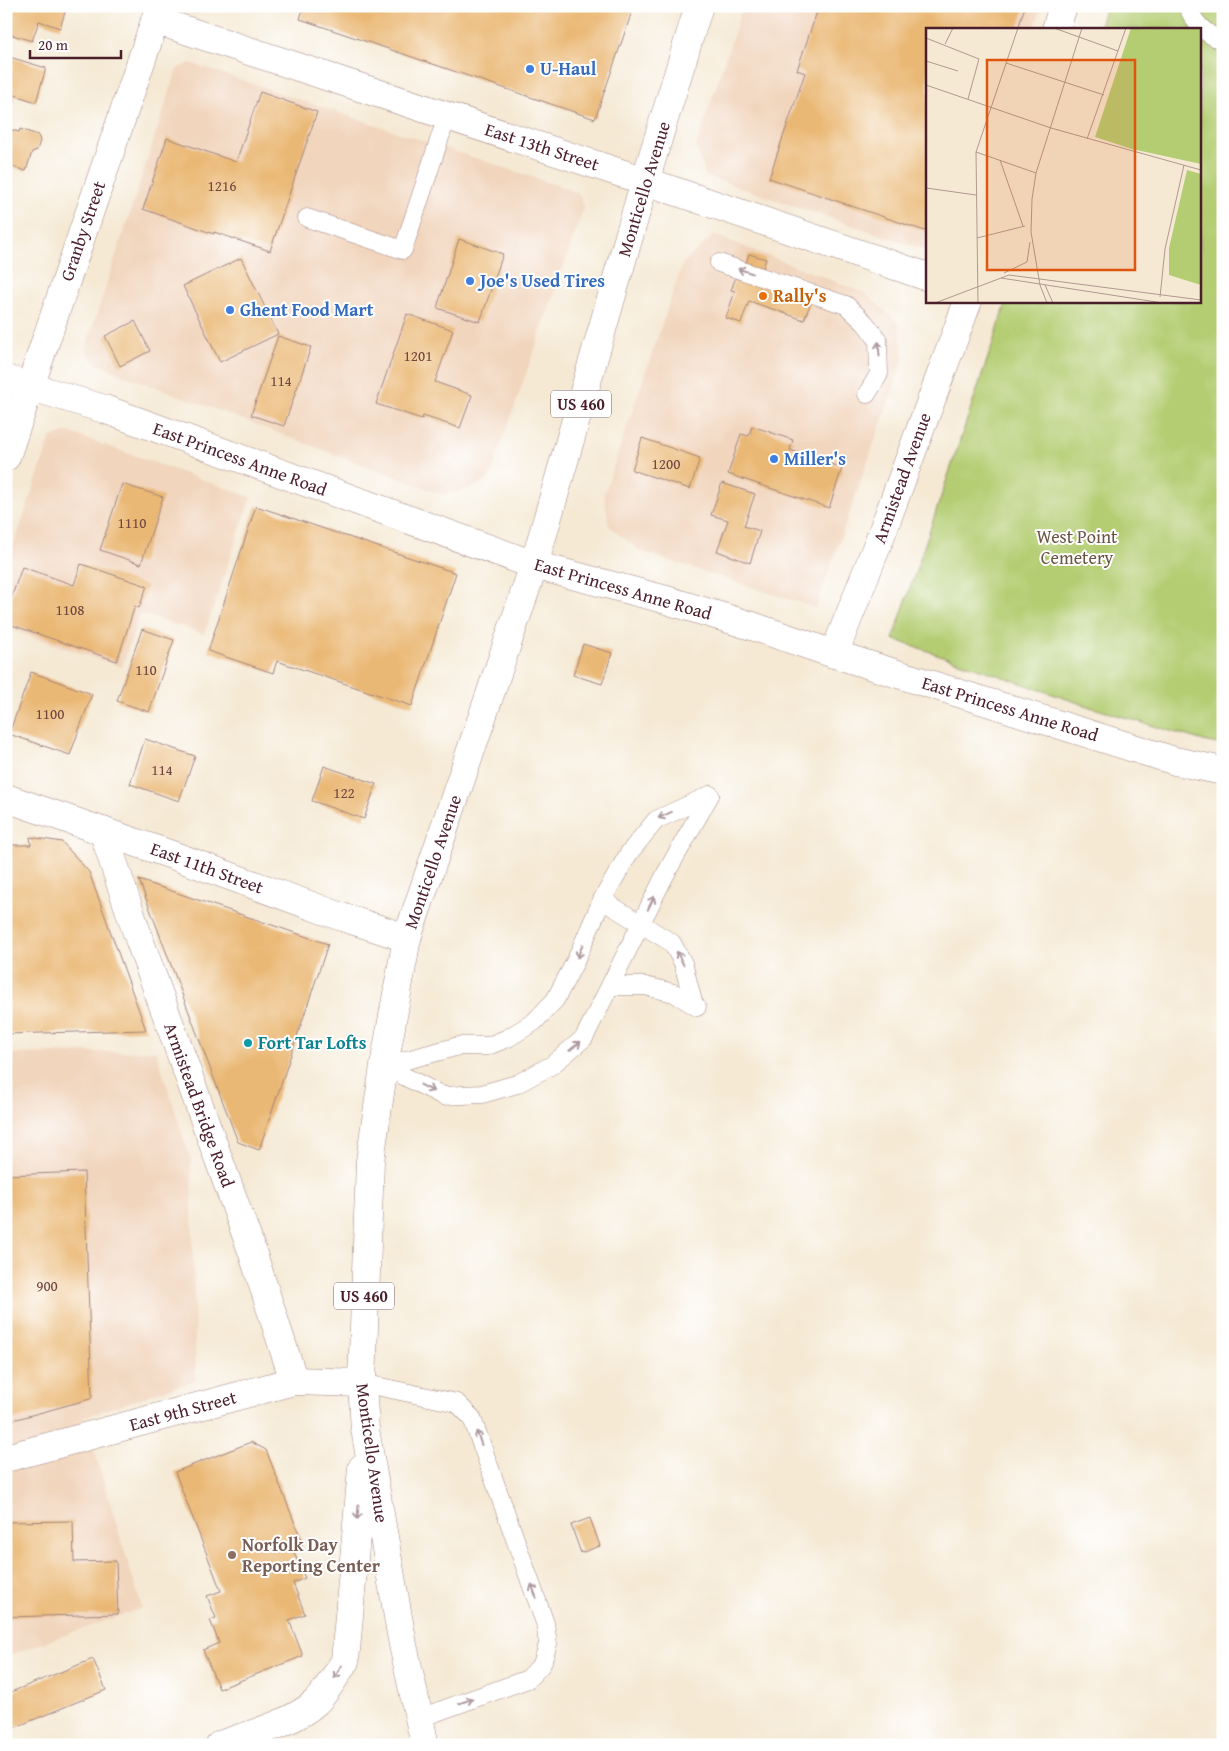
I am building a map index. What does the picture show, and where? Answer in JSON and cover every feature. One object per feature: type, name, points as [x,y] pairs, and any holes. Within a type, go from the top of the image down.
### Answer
[{"type":"main road","name":"Monticello Avenue","points":[[425,1745],[403,1645],[365,1429],[362,1383],[370,1161],[384,1066],[407,938],[534,565],[645,182],[699,6]]},
{"type":"main road","points":[[1056,28],[1063,6]]},
{"type":"main road","name":"East 13th Street","points":[[158,13],[447,116],[926,277]]},
{"type":"main road","name":"Granby Street","points":[[6,457],[18,383],[158,13]]},
{"type":"main road","name":"Armistead Avenue","points":[[834,654],[880,538],[968,302]]},
{"type":"main road","name":"East Princess Anne Road","points":[[18,383],[104,410],[534,565],[672,602],[752,626],[834,654],[1175,761],[1223,771]]},
{"type":"main road","name":"East 11th Street","points":[[6,798],[103,831],[342,918],[407,938]]},
{"type":"main road","name":"Armistead Bridge Road","points":[[103,831],[139,939],[252,1251],[294,1381]]},
{"type":"main road","name":"East 9th Street","points":[[6,1458],[294,1381],[362,1383]]},
{"type":"main road","points":[[220,1745],[290,1719],[314,1703],[332,1684],[345,1661],[365,1429]]},
{"type":"lane","points":[[1188,6],[1201,28]]},
{"type":"lane","points":[[1202,28],[1211,36],[1223,41]]},
{"type":"lane","points":[[307,218],[403,250],[447,116]]},
{"type":"lane","points":[[719,263],[846,305],[865,323],[878,340],[879,374],[868,394]]},
{"type":"lane","points":[[710,795],[665,875],[584,1038],[552,1065],[516,1084],[482,1094],[443,1096],[384,1066],[459,1046],[488,1046],[508,1038],[534,1022],[555,1000],[575,962],[602,900],[629,853],[656,820],[710,795]]},
{"type":"lane","points":[[602,900],[672,943],[683,963],[695,1006],[674,993],[645,986],[611,986]]},
{"type":"lane","points":[[362,1383],[457,1403],[472,1418],[545,1624],[548,1644],[542,1664],[528,1680],[420,1718]]},
{"type":"shaded area","points":[[743,6],[1042,6],[1034,28],[926,28],[926,250],[706,176],[696,147]]},
{"type":"shaded area","points":[[190,63],[571,190],[580,195],[584,207],[491,474],[485,482],[467,490],[444,495],[118,373],[94,362],[85,350],[177,69]]},
{"type":"shaded area","points":[[714,235],[865,293],[899,324],[904,358],[816,608],[640,551],[609,526],[604,494],[683,263]]},
{"type":"shaded area","points":[[68,432],[251,497],[204,634],[140,613],[122,667],[6,628],[6,568],[51,437]]},
{"type":"shaded area","points":[[156,1051],[191,1161],[196,1380],[84,1417],[142,1608],[6,1656],[6,1054]]},
{"type":"green space","name":"West Point Cemetery","points":[[1106,6],[1223,6],[1223,745],[1207,742],[1090,707],[893,639],[1007,302],[1202,302],[1202,28],[1099,28]]},
{"type":"building","points":[[6,6],[67,6],[60,28],[39,21],[32,41],[6,33]]},
{"type":"building","name":"U-Haul","points":[[304,6],[634,6],[595,119],[300,19]]},
{"type":"building","points":[[819,6],[1025,6],[1018,28],[926,28],[926,231],[769,178],[805,73],[797,70]]},
{"type":"building","points":[[6,56],[46,68],[36,102],[15,95],[10,111],[13,112],[8,129],[19,132],[20,129],[38,135],[40,141],[37,150],[32,152],[26,171],[6,165]]},
{"type":"building","points":[[260,92],[317,112],[270,251],[143,209],[167,138],[236,162]]},
{"type":"building","name":"Joe's Used Tires","points":[[459,239],[503,254],[480,322],[437,308]]},
{"type":"building","name":"Rally's","points":[[749,254],[766,259],[758,284],[811,302],[804,320],[749,301],[741,323],[726,318],[735,291],[731,290],[736,277],[741,278]]},
{"type":"building","name":"Ghent Food Mart","points":[[241,258],[278,334],[220,362],[183,286]]},
{"type":"building","points":[[407,314],[453,330],[435,382],[472,395],[460,428],[423,416],[422,419],[376,404]]},
{"type":"building","points":[[135,321],[150,351],[120,366],[105,336]]},
{"type":"building","points":[[278,336],[311,347],[284,426],[251,415]]},
{"type":"building","name":"Miller's","points":[[752,426],[793,440],[790,450],[842,468],[829,508],[728,474],[741,434],[749,436]]},
{"type":"building","points":[[642,438],[700,458],[690,489],[632,470]]},
{"type":"building","name":"Miller's","points":[[722,483],[755,494],[744,526],[760,531],[750,563],[717,551],[728,520],[711,515]]},
{"type":"building","points":[[122,484],[163,497],[141,564],[100,550]]},
{"type":"building","points":[[256,506],[456,573],[412,706],[277,661],[273,673],[208,651]]},
{"type":"building","points":[[81,564],[147,586],[139,608],[135,606],[117,661],[6,623],[6,613],[22,567],[74,585]]},
{"type":"building","points":[[142,629],[174,640],[149,712],[117,701]]},
{"type":"building","points":[[583,644],[612,653],[602,684],[573,675]]},
{"type":"building","points":[[31,672],[92,694],[70,755],[9,734]]},
{"type":"building","points":[[145,739],[195,756],[179,801],[130,784]]},
{"type":"building","points":[[324,766],[376,784],[364,819],[312,801]]},
{"type":"building","points":[[30,837],[62,842],[89,872],[146,1030],[6,1034],[6,845],[31,845]]},
{"type":"building","name":"Fort Tar Lofts","points":[[139,880],[328,944],[259,1150],[238,1142]]},
{"type":"building","points":[[84,1172],[92,1397],[6,1422],[6,1175]]},
{"type":"building","points":[[251,1442],[266,1450],[303,1544],[292,1548],[305,1578],[293,1583],[305,1614],[289,1620],[303,1656],[219,1689],[203,1650],[219,1643],[210,1620],[216,1618],[207,1596],[221,1591],[175,1472]]},
{"type":"building","points":[[590,1518],[600,1546],[581,1553],[571,1525]]},
{"type":"building","points":[[73,1521],[74,1562],[116,1561],[118,1614],[6,1617],[6,1522]]},
{"type":"building","points":[[93,1659],[106,1690],[6,1731],[6,1694]]},
{"type":"place","name":"U-Haul","points":[[530,69]]},
{"type":"place","name":"Joe's Used Tires","points":[[470,281]]},
{"type":"place","name":"Rally's","points":[[763,296]]},
{"type":"place","name":"Ghent Food Mart","points":[[230,310]]},
{"type":"place","name":"Miller's","points":[[774,459]]},
{"type":"place","name":"Fort Tar Lofts","points":[[248,1043]]},
{"type":"place","name":"Norfolk Day Reporting Center","points":[[232,1555]]}]
